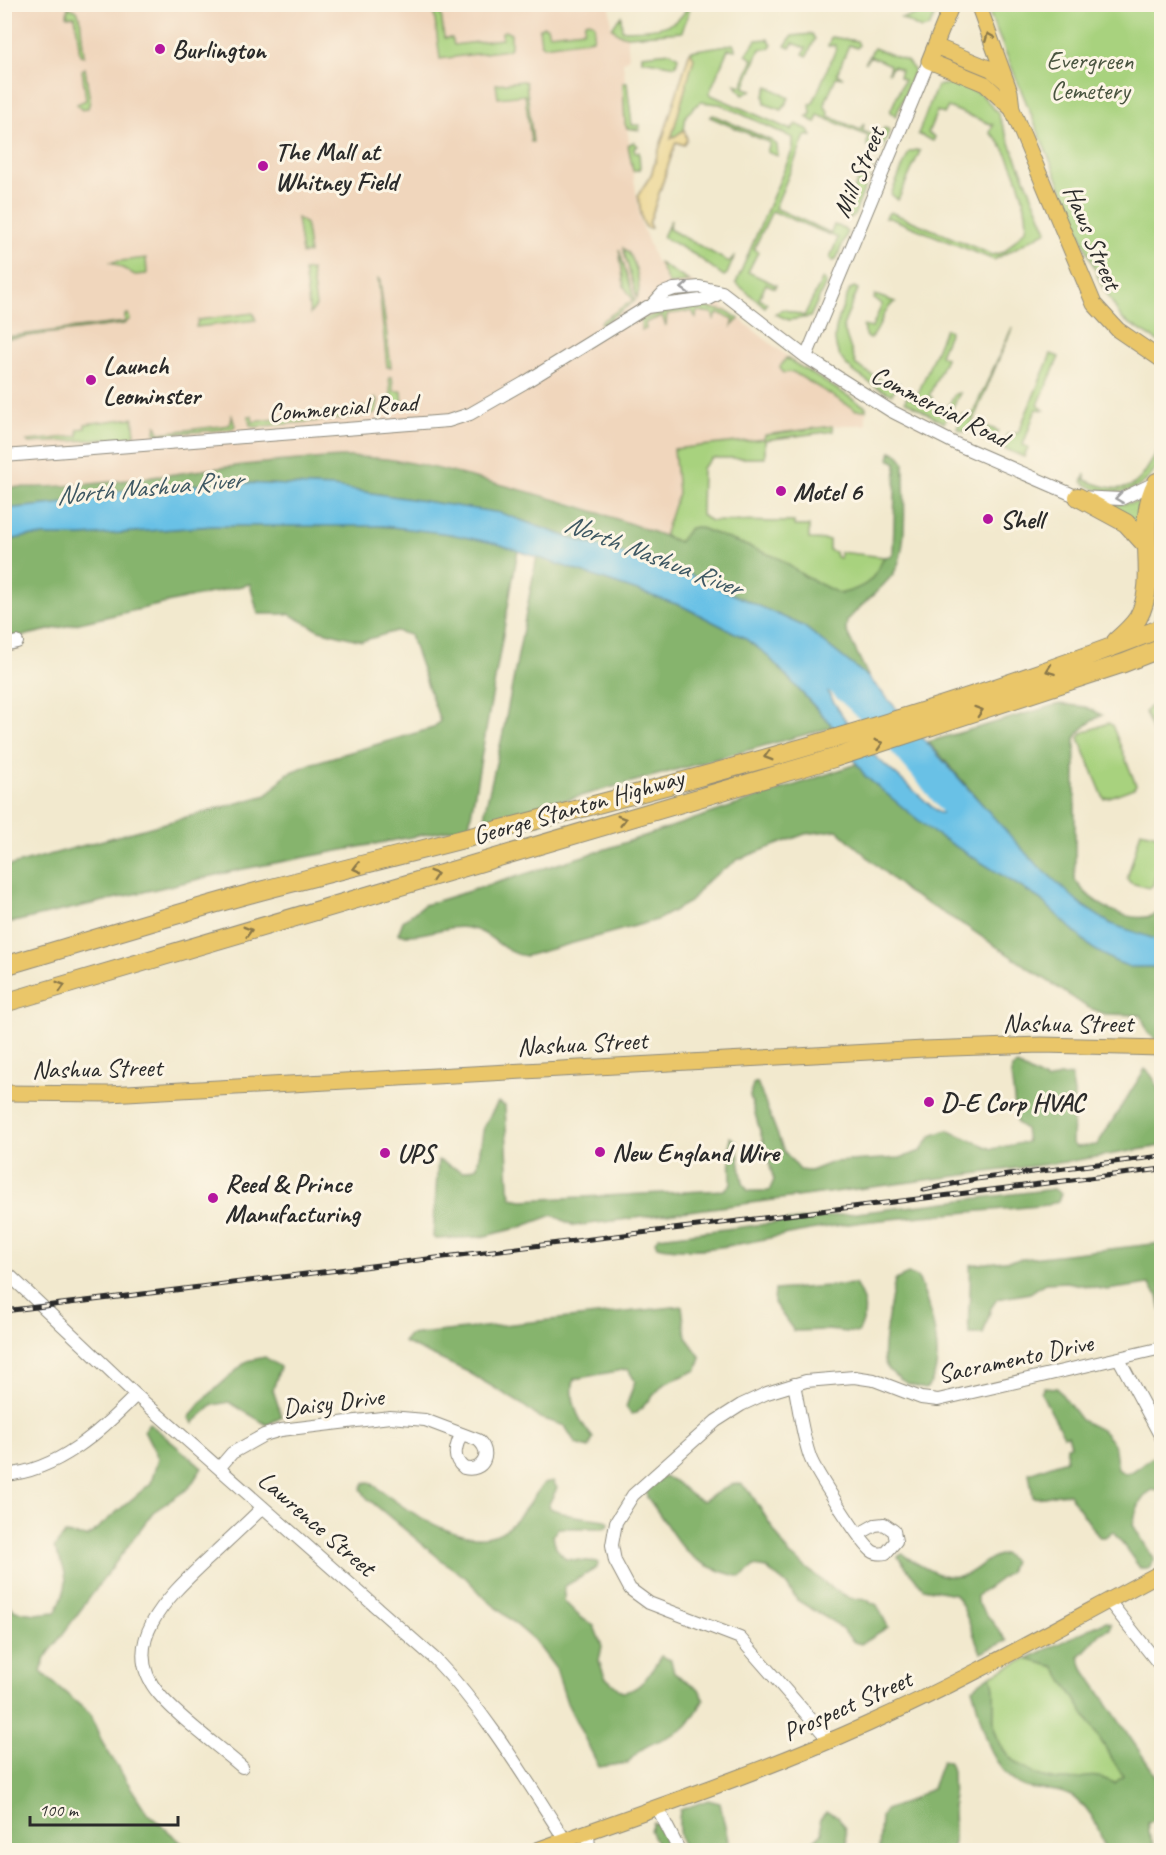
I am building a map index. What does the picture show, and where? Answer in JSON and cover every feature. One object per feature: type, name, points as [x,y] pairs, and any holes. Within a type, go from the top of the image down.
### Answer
[{"type":"highway","points":[[1105,650],[1132,626],[1141,611],[1146,589],[1148,505],[1159,478]]},
{"type":"highway","points":[[1078,497],[1126,523],[1146,545]]},
{"type":"highway","name":"George Stanton Highway","points":[[4,966],[152,921],[456,843],[824,740],[1044,672],[1161,628]]},
{"type":"highway","name":"George Stanton Highway","points":[[4,1002],[834,758],[1124,663],[1161,648]]},
{"type":"highway","points":[[4,954],[152,921]]},
{"type":"main road","name":"Mill Street","points":[[932,53],[952,4]]},
{"type":"main road","name":"Haws Street","points":[[978,4],[1008,85],[1012,109],[1094,304],[1118,330],[1161,360]]},
{"type":"main road","points":[[932,53],[992,69],[1008,85]]},
{"type":"main road","name":"Haws Street","points":[[932,53],[985,84],[1012,109]]},
{"type":"main road","name":"Nashua Street","points":[[4,1093],[108,1094],[924,1049],[1042,1045],[1161,1048]]},
{"type":"main road","name":"Prospect Street","points":[[537,1851],[830,1741],[924,1698],[1161,1572]]},
{"type":"street","name":"Mill Street","points":[[806,357],[932,53]]},
{"type":"street","name":"Commercial Road","points":[[4,456],[448,421],[487,404],[653,304],[709,299],[722,292],[806,357],[891,411],[956,444],[1078,497],[1121,499],[1159,478]]},
{"type":"street","name":"Lawrence Street","points":[[4,1270],[136,1395],[374,1604],[456,1681],[510,1755],[565,1840]]},
{"type":"street","name":"Sacramento Drive","points":[[830,1741],[740,1638],[643,1599],[625,1583],[613,1553],[616,1522],[633,1495],[729,1412],[766,1393],[794,1384],[820,1379],[854,1377],[874,1380],[921,1398],[938,1400],[1161,1348]]},
{"type":"street","points":[[1119,1359],[1161,1439]]},
{"type":"street","points":[[794,1384],[811,1459],[822,1480],[859,1534]]},
{"type":"street","points":[[4,1475],[34,1467],[82,1445],[102,1430],[136,1395]]},
{"type":"street","name":"Daisy Drive","points":[[220,1467],[247,1443],[281,1430],[400,1416],[425,1420],[461,1434]]},
{"type":"street","points":[[242,1767],[160,1695],[145,1669],[145,1644],[157,1613],[170,1595],[263,1507]]},
{"type":"street","points":[[1108,1600],[1161,1668]]},
{"type":"street","points":[[657,1807],[679,1851]]},
{"type":"street","points":[[588,1832],[589,1851]]},
{"type":"shaded area","name":"The Mall at Whitney Field","points":[[5,5],[610,5],[611,27],[619,34],[627,36],[629,57],[623,63],[625,79],[621,85],[640,220],[656,262],[690,280],[789,358],[866,407],[866,425],[845,425],[765,435],[765,439],[674,449],[678,493],[664,536],[576,504],[507,486],[390,459],[356,456],[255,463],[109,482],[41,488],[5,487]]},
{"type":"green space","points":[[932,4],[940,5],[929,27],[921,29],[901,18],[916,15]]},
{"type":"green space","points":[[433,5],[440,5],[444,38],[452,38],[454,45],[502,39],[502,32],[505,31],[511,34],[511,47],[507,50],[440,59]]},
{"type":"green space","points":[[688,5],[691,5],[682,32],[627,36],[619,34],[612,28],[621,16],[622,30],[651,29],[669,25],[683,14]]},
{"type":"green space","name":"Evergreen Cemetery","points":[[986,5],[1161,5],[1161,343],[1122,319],[1101,284]]},
{"type":"green space","points":[[68,7],[77,11],[80,17],[84,56],[80,55],[75,16],[67,16]]},
{"type":"green space","points":[[590,21],[595,25],[593,39],[544,46],[541,44],[539,29],[543,26],[547,27],[549,34],[584,30],[585,22]]},
{"type":"green space","points":[[812,34],[815,39],[807,56],[803,54],[806,48],[793,43],[790,48],[785,46],[792,36]]},
{"type":"green space","points":[[831,37],[857,41],[859,45],[857,48],[849,45],[837,74],[843,78],[836,77],[824,105],[829,113],[828,116],[860,130],[864,123],[863,131],[879,138],[884,128],[888,129],[889,132],[882,149],[867,146],[868,136],[818,115],[816,123],[806,117],[811,114],[810,104],[813,103],[836,49],[835,45],[828,46]]},
{"type":"green space","points":[[768,39],[772,44],[769,48],[760,49],[744,88],[752,90],[743,95],[735,84],[742,86],[753,59],[746,55],[756,40]]},
{"type":"green space","points":[[733,44],[736,50],[728,49],[709,94],[791,130],[796,124],[807,129],[812,136],[805,136],[775,208],[831,233],[834,225],[844,228],[847,233],[836,260],[832,261],[830,258],[838,238],[772,211],[754,249],[758,252],[748,272],[776,285],[775,288],[766,284],[759,299],[767,303],[765,307],[736,283],[793,149],[793,138],[720,104],[700,102],[686,115],[684,130],[671,139],[694,58],[690,51]]},
{"type":"green space","points":[[874,48],[907,61],[914,70],[896,116],[890,112],[904,80],[899,77],[901,70],[893,66],[888,73],[890,65],[870,56],[865,63]]},
{"type":"green space","points":[[671,52],[678,57],[676,66],[642,60],[642,55]]},
{"type":"green space","points":[[85,68],[90,101],[88,108],[82,110],[77,104],[86,100],[82,70]]},
{"type":"green space","points":[[526,82],[533,142],[531,142],[525,95],[498,98],[496,84]]},
{"type":"green space","points":[[623,83],[627,83],[632,125],[640,125],[639,130],[627,128],[625,124]]},
{"type":"green space","points":[[954,83],[981,94],[997,112],[1047,231],[994,260],[885,218],[890,212],[993,255],[1004,252],[1026,229],[1027,220],[1022,192],[1004,149],[990,133],[993,125],[948,107],[944,114],[937,111],[928,133],[935,137],[933,141],[918,134],[937,86]]},
{"type":"green space","points":[[768,86],[789,98],[782,110],[765,104],[764,95]]},
{"type":"green space","points":[[713,115],[772,141],[777,145],[778,156],[767,152],[770,143],[710,117]]},
{"type":"green space","points":[[634,142],[638,146],[634,148],[635,152],[639,152],[640,169],[633,171],[628,145]]},
{"type":"green space","points":[[920,151],[898,200],[891,194],[909,152]]},
{"type":"green space","points":[[869,161],[873,166],[854,216],[848,219],[844,214],[865,163]]},
{"type":"green space","points":[[297,218],[306,224],[309,253],[302,254]]},
{"type":"green space","points":[[671,220],[669,229],[729,262],[735,255],[727,274],[724,276],[695,255],[663,237]]},
{"type":"green space","points":[[623,248],[634,263],[639,286],[637,298]]},
{"type":"green space","points":[[619,249],[635,301],[601,325],[600,322],[633,300],[624,286]]},
{"type":"green space","points":[[146,258],[147,274],[135,275],[111,262]]},
{"type":"green space","points":[[659,263],[690,282],[669,284]]},
{"type":"green space","points":[[311,270],[316,306],[310,314],[304,271]]},
{"type":"green space","points":[[378,278],[380,281],[391,367],[387,367]]},
{"type":"green space","points":[[823,278],[826,283],[810,317],[789,320],[775,314],[783,309],[804,316]]},
{"type":"green space","points":[[854,287],[858,289],[843,326],[856,365],[892,387],[896,382],[899,383],[892,394],[877,388],[850,368],[836,348],[836,327],[850,289]]},
{"type":"green space","points":[[875,295],[895,302],[886,310],[870,339],[863,326],[872,328],[882,304],[874,299]]},
{"type":"green space","points":[[694,305],[729,312],[739,319],[732,326],[734,319],[718,313],[714,319],[712,313],[697,311],[696,318],[692,311],[667,314],[666,326],[662,316],[645,323],[646,329],[642,330],[641,320],[665,310]]},
{"type":"green space","points":[[253,313],[256,320],[196,327],[198,320]]},
{"type":"green space","points":[[128,314],[130,319],[124,324],[5,339],[5,337],[125,322],[125,315]]},
{"type":"green space","points":[[1012,328],[968,432],[957,429],[962,414],[971,417]]},
{"type":"green space","points":[[945,329],[950,331],[940,355],[946,358],[929,396],[932,397],[931,401],[947,408],[955,394],[960,393],[944,423],[905,401],[907,396],[915,401]]},
{"type":"green space","points":[[1051,354],[1059,357],[1038,405],[1044,410],[1036,409],[1023,445],[1028,448],[1024,457],[1003,448],[1007,434],[1018,433]]},
{"type":"green space","points":[[786,358],[866,407],[866,410],[856,410],[793,372],[783,373],[780,367]]},
{"type":"green space","points":[[389,377],[392,377],[394,391],[402,391],[403,405],[397,410],[392,407]]},
{"type":"green space","points":[[375,398],[378,400],[376,413],[350,418],[349,409],[373,406]]},
{"type":"green space","points":[[347,410],[347,418],[255,427],[250,425],[248,416],[252,416],[253,422]]},
{"type":"green space","points":[[232,416],[235,426],[231,429],[159,435],[155,433],[156,424],[159,433],[230,425]]},
{"type":"green space","points":[[133,418],[135,434],[129,438],[29,443],[27,441],[78,436],[78,429],[85,428],[85,424]]},
{"type":"green space","points":[[983,425],[998,431],[992,442],[979,438]]},
{"type":"green space","points":[[832,426],[833,431],[765,440],[765,458],[712,458],[702,468],[701,515],[711,521],[794,522],[794,526],[809,526],[809,539],[829,540],[829,550],[835,552],[836,557],[840,558],[840,552],[884,557],[872,578],[863,586],[839,594],[806,577],[778,558],[698,527],[690,528],[679,542],[664,536],[678,493],[674,449],[764,439],[765,435]]},
{"type":"green space","points":[[1161,445],[1159,460],[1153,472],[1145,482],[1134,488],[1122,492],[1109,492],[1095,489],[1082,482],[1085,474],[1085,480],[1101,486],[1124,488],[1132,485],[1140,479]]},
{"type":"green space","points":[[891,451],[898,454],[904,462],[902,551],[893,574],[847,621],[846,630],[869,678],[803,626],[739,597],[500,513],[333,487],[242,483],[136,488],[66,503],[5,509],[5,487],[78,485],[262,463],[336,457],[403,461],[527,491],[603,514],[679,542],[690,528],[698,527],[778,558],[806,577],[840,594],[863,586],[872,578],[884,557],[891,556],[893,553],[896,463],[889,459]]},
{"type":"green space","points":[[1137,502],[1141,505],[1141,521],[1136,523],[1112,510],[1114,505]]},
{"type":"green space","points":[[328,525],[405,528],[481,540],[518,550],[469,826],[238,870],[5,924],[5,867],[267,795],[287,774],[313,763],[433,728],[440,721],[410,635],[396,631],[362,641],[319,630],[289,614],[258,614],[250,584],[5,640],[5,541],[28,536],[82,536],[212,526]]},
{"type":"green space","points":[[537,556],[682,606],[743,637],[766,654],[833,727],[485,822],[485,810],[503,733]]},
{"type":"green space","points":[[1161,702],[1161,755],[1145,712],[1149,707]]},
{"type":"green space","points":[[1059,704],[1086,707],[1102,715],[1083,728],[1075,739],[1075,880],[1092,898],[1114,911],[1138,917],[1161,912],[1161,941],[1127,931],[1094,913],[1062,889],[1032,861],[928,742]]},
{"type":"green space","points":[[1108,723],[1112,725],[1136,785],[1134,788],[1104,799],[1079,738],[1082,733]]},
{"type":"green space","points":[[857,764],[865,776],[934,833],[1040,899],[1092,948],[1130,967],[1161,967],[1161,1040],[1158,1041],[1148,1033],[1141,1015],[1105,1014],[1087,1007],[964,925],[907,892],[837,830],[805,834],[739,859],[706,882],[690,902],[657,920],[526,956],[510,951],[477,930],[468,928],[451,928],[416,935],[398,934],[403,921],[424,905],[603,850]]},
{"type":"green space","points":[[1141,831],[1161,836],[1161,855],[1153,885],[1149,888],[1131,883],[1127,879]]},
{"type":"green space","points":[[1017,1065],[1047,1081],[1059,1076],[1071,1076],[1074,1093],[1072,1143],[1076,1147],[1097,1145],[1145,1069],[1152,1076],[1160,1094],[1161,1146],[1072,1161],[574,1226],[553,1215],[521,1227],[481,1237],[436,1239],[433,1237],[438,1160],[463,1172],[477,1167],[484,1126],[498,1102],[505,1106],[509,1188],[512,1198],[522,1200],[724,1190],[731,1184],[730,1137],[736,1141],[743,1183],[748,1191],[769,1191],[774,1180],[750,1096],[753,1084],[757,1082],[784,1151],[800,1170],[810,1171],[833,1162],[900,1158],[921,1151],[931,1136],[947,1130],[992,1149],[1027,1142],[1025,1129],[1017,1123],[1011,1075],[1012,1068]]},
{"type":"green space","points":[[1054,1189],[1061,1193],[1058,1201],[1048,1205],[845,1225],[716,1248],[676,1249],[657,1246],[655,1241],[659,1237]]},
{"type":"green space","points":[[1161,1243],[1161,1311],[1158,1296],[1149,1284],[1107,1290],[1067,1282],[1045,1283],[1030,1293],[997,1299],[991,1308],[983,1334],[969,1334],[970,1265]]},
{"type":"green space","points":[[908,1274],[918,1277],[935,1334],[936,1365],[933,1378],[926,1389],[901,1380],[890,1371],[884,1361],[885,1334],[895,1280]]},
{"type":"green space","points":[[855,1284],[862,1296],[864,1308],[863,1320],[858,1333],[827,1330],[794,1331],[774,1303],[775,1290]]},
{"type":"green space","points":[[682,1306],[686,1337],[701,1358],[697,1370],[664,1384],[637,1413],[631,1414],[626,1407],[635,1381],[628,1369],[574,1379],[573,1396],[576,1411],[593,1438],[589,1448],[576,1444],[565,1426],[538,1417],[523,1405],[468,1372],[403,1342],[409,1335]]},
{"type":"green space","points":[[265,1357],[280,1367],[273,1390],[282,1417],[267,1425],[229,1402],[213,1405],[193,1423],[189,1418],[201,1402],[247,1361]]},
{"type":"green space","points":[[1044,1387],[1057,1388],[1081,1420],[1103,1431],[1114,1444],[1118,1469],[1125,1474],[1157,1454],[1161,1459],[1161,1494],[1159,1491],[1152,1490],[1144,1497],[1133,1525],[1154,1559],[1149,1568],[1140,1568],[1113,1531],[1105,1537],[1099,1537],[1069,1494],[1033,1497],[1029,1473],[1066,1460],[1067,1446],[1071,1445],[1068,1435],[1064,1436],[1041,1393]]},
{"type":"green space","points":[[149,1423],[202,1468],[189,1488],[153,1512],[45,1658],[41,1672],[90,1714],[103,1744],[147,1813],[190,1850],[5,1850],[5,1599],[15,1611],[35,1614],[56,1612],[66,1580],[63,1566],[54,1548],[65,1534],[87,1537],[151,1483],[158,1458],[144,1430]]},
{"type":"green space","points":[[663,1477],[674,1481],[692,1496],[703,1501],[732,1484],[741,1484],[750,1492],[789,1554],[833,1589],[850,1598],[867,1600],[877,1605],[888,1627],[861,1644],[854,1642],[838,1625],[797,1600],[786,1584],[766,1568],[754,1566],[741,1577],[706,1565],[694,1558],[676,1539],[647,1497],[646,1490]]},
{"type":"green space","points":[[553,1481],[557,1488],[549,1504],[550,1508],[568,1515],[606,1520],[609,1523],[607,1527],[602,1528],[558,1528],[553,1536],[556,1548],[566,1559],[598,1562],[597,1568],[565,1586],[564,1601],[580,1617],[594,1626],[602,1646],[599,1661],[605,1677],[622,1692],[629,1691],[645,1679],[661,1656],[671,1660],[674,1673],[699,1689],[704,1700],[684,1728],[641,1750],[628,1763],[599,1767],[567,1703],[556,1669],[534,1640],[486,1599],[465,1577],[367,1498],[361,1489],[364,1483],[370,1482],[398,1503],[435,1525],[473,1537],[491,1536],[506,1529],[522,1513],[544,1483]]},
{"type":"green space","points":[[902,1554],[933,1572],[950,1576],[967,1574],[998,1555],[1004,1554],[1013,1561],[1009,1572],[977,1596],[977,1602],[1007,1641],[981,1653],[962,1605],[955,1594],[923,1588],[898,1557]]},
{"type":"green space","points":[[1106,1621],[1111,1624],[1110,1629],[1101,1633],[1079,1657],[1083,1668],[1161,1783],[1161,1824],[1154,1820],[1148,1823],[1148,1833],[1156,1850],[1105,1850],[1092,1816],[1080,1802],[1064,1793],[1027,1788],[1005,1773],[998,1764],[984,1732],[972,1688],[991,1675],[994,1689],[995,1730],[999,1742],[1014,1761],[1024,1768],[1034,1774],[1058,1780],[1095,1777],[1115,1783],[1123,1776],[1055,1667],[1026,1659]]},
{"type":"green space","points":[[1026,1659],[1055,1666],[1123,1776],[1115,1783],[1097,1778],[1058,1780],[1046,1778],[1024,1768],[1006,1752],[995,1730],[994,1689],[991,1675]]},
{"type":"green space","points":[[942,1761],[949,1762],[952,1771],[954,1841],[952,1850],[879,1850],[881,1817],[885,1810],[907,1802],[932,1788]]},
{"type":"green space","points":[[708,1800],[720,1803],[730,1850],[687,1850],[681,1842],[680,1810]]},
{"type":"green space","points":[[826,1812],[838,1816],[845,1829],[848,1850],[790,1850],[810,1844],[822,1833],[820,1819]]},
{"type":"green space","points":[[653,1822],[662,1828],[675,1850],[660,1850],[650,1830]]},
{"type":"sand","points":[[690,51],[694,58],[671,139],[684,130],[687,139],[684,145],[676,142],[649,224],[651,228],[646,228],[642,220],[638,195],[651,175]]},
{"type":"water","points":[[242,483],[333,487],[501,513],[570,538],[677,569],[803,626],[869,678],[1032,860],[1083,906],[1111,924],[1161,941],[1161,967],[1130,967],[1112,960],[1092,948],[1040,899],[934,833],[865,776],[830,723],[766,654],[743,637],[682,606],[498,544],[450,534],[384,526],[212,526],[82,536],[28,536],[5,541],[5,509],[66,503],[136,488]],"holes":[[[833,680],[849,691],[894,732],[947,792],[951,802],[949,812],[939,813],[860,743],[828,693]]]},
{"type":"waterway","name":"North Nashua River","points":[[814,668],[876,722],[930,783],[964,826]]},
{"type":"railway","points":[[924,1190],[976,1179],[1162,1156]]},
{"type":"railway","points":[[4,1311],[1162,1169]]},
{"type":"place","name":"Burlington","points":[[160,49]]},
{"type":"place","name":"The Mall at Whitney Field","points":[[263,166]]},
{"type":"place","name":"Launch Leominster","points":[[91,380]]},
{"type":"place","name":"Motel 6","points":[[781,491]]},
{"type":"place","name":"Shell","points":[[988,519]]},
{"type":"place","name":"D-E Corp HVAC","points":[[929,1102]]},
{"type":"place","name":"New England Wire","points":[[600,1152]]},
{"type":"place","name":"UPS","points":[[385,1153]]},
{"type":"place","name":"Reed & Prince Manufacturing","points":[[213,1198]]}]
